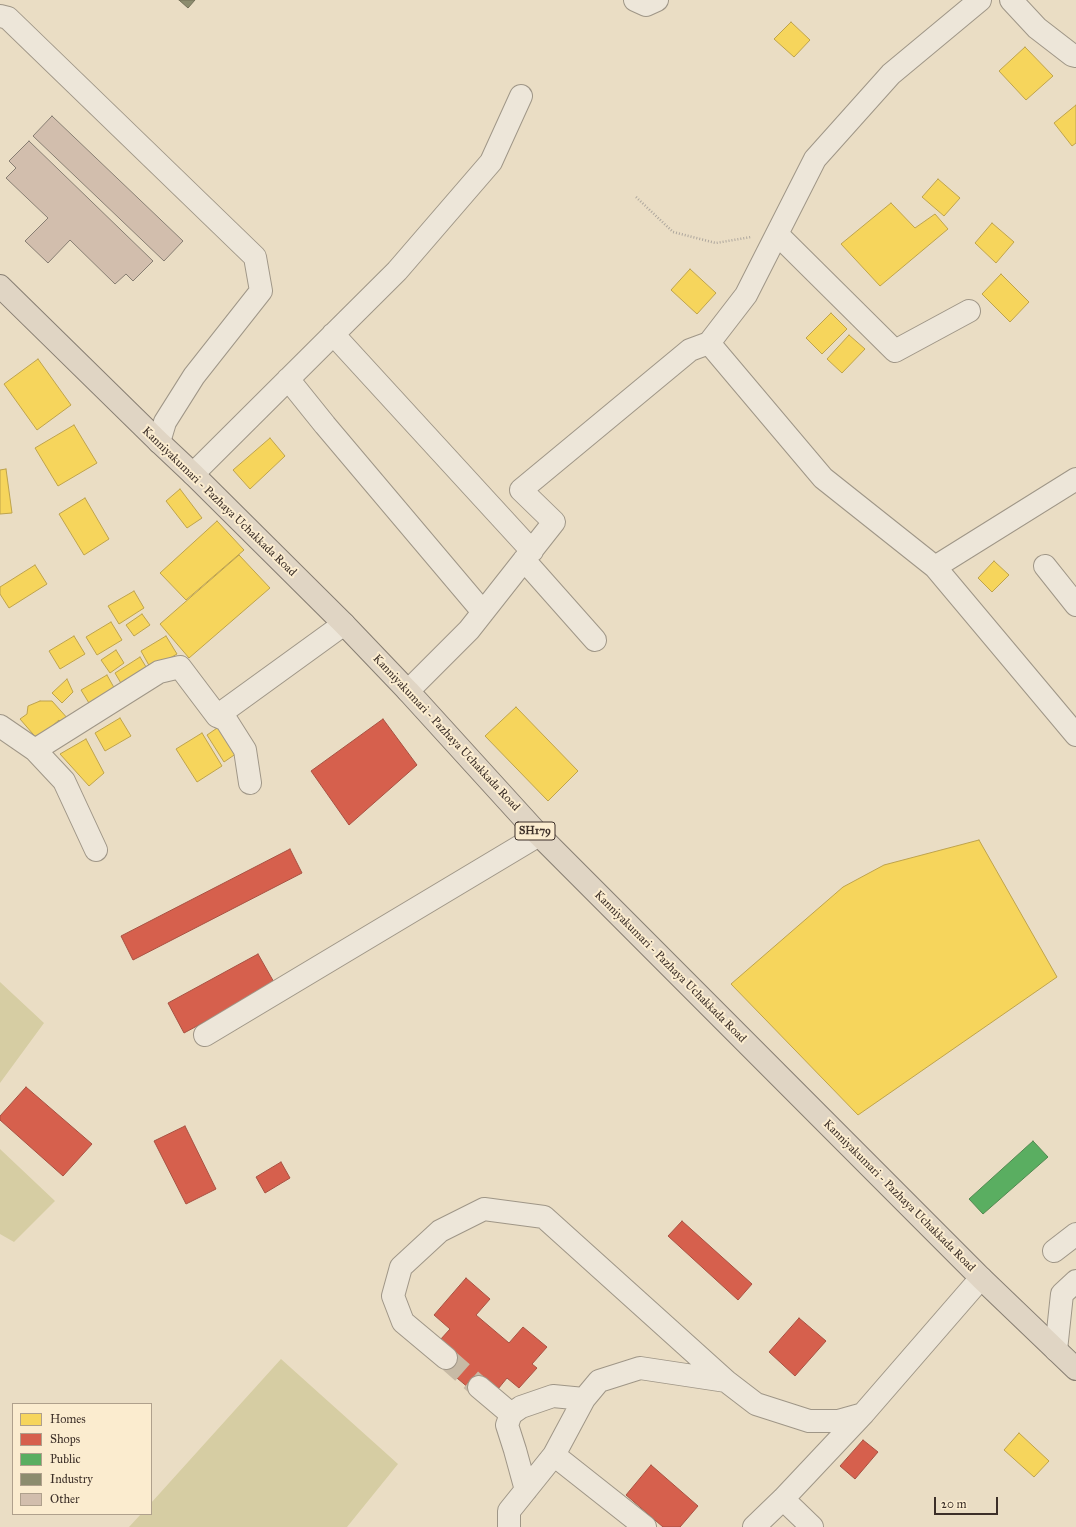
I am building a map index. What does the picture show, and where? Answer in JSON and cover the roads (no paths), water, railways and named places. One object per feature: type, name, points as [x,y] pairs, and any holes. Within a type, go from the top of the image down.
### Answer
[{"type":"main road","name":"Kanniyakumari - Pazhaya Uchakkada Road","points":[[0,286],[344,624],[408,691],[539,835],[981,1278],[1076,1369]]},
{"type":"street","points":[[634,0],[646,5],[657,0]]},
{"type":"street","points":[[408,691],[469,630],[554,522],[521,490],[690,350],[709,343],[746,296],[815,159],[891,74],[980,0]]},
{"type":"street","points":[[1010,0],[1037,28],[1072,55],[1076,56]]},
{"type":"street","points":[[0,16],[8,18],[255,257],[261,291],[194,376],[165,422],[159,442]]},
{"type":"street","points":[[193,474],[397,271],[491,162],[521,96]]},
{"type":"street","points":[[777,234],[895,351],[969,311]]},
{"type":"street","points":[[333,334],[528,555],[595,640]]},
{"type":"street","points":[[709,343],[823,478],[935,567],[1076,735]]},
{"type":"street","points":[[288,379],[483,612]]},
{"type":"street","points":[[935,567],[1076,479]]},
{"type":"street","points":[[1045,566],[1076,605]]},
{"type":"street","points":[[217,716],[344,624]]},
{"type":"street","points":[[35,750],[158,672],[180,666],[217,716],[226,720],[245,750],[250,782]]},
{"type":"street","points":[[0,726],[35,750],[64,781],[96,850]]},
{"type":"street","points":[[205,1035],[539,835]]},
{"type":"street","points":[[446,1358],[404,1322],[393,1296],[401,1267],[440,1231],[484,1209],[544,1217],[726,1381],[756,1404],[809,1421],[838,1421],[863,1414]]},
{"type":"street","points":[[1054,1251],[1076,1234]]},
{"type":"street","points":[[754,1527],[863,1414],[981,1278]]},
{"type":"street","points":[[1056,1350],[1062,1294],[1076,1281]]},
{"type":"street","points":[[509,1527],[509,1511],[554,1455],[584,1399],[599,1381],[640,1368],[726,1381]]},
{"type":"street","points":[[479,1387],[511,1414]]},
{"type":"street","points":[[526,1490],[507,1425],[511,1414],[521,1407],[553,1396],[584,1399]]},
{"type":"street","points":[[554,1455],[645,1527]]},
{"type":"street","points":[[783,1498],[812,1527]]},
{"type":"tunnel","points":[[446,1358],[479,1387]]}]
